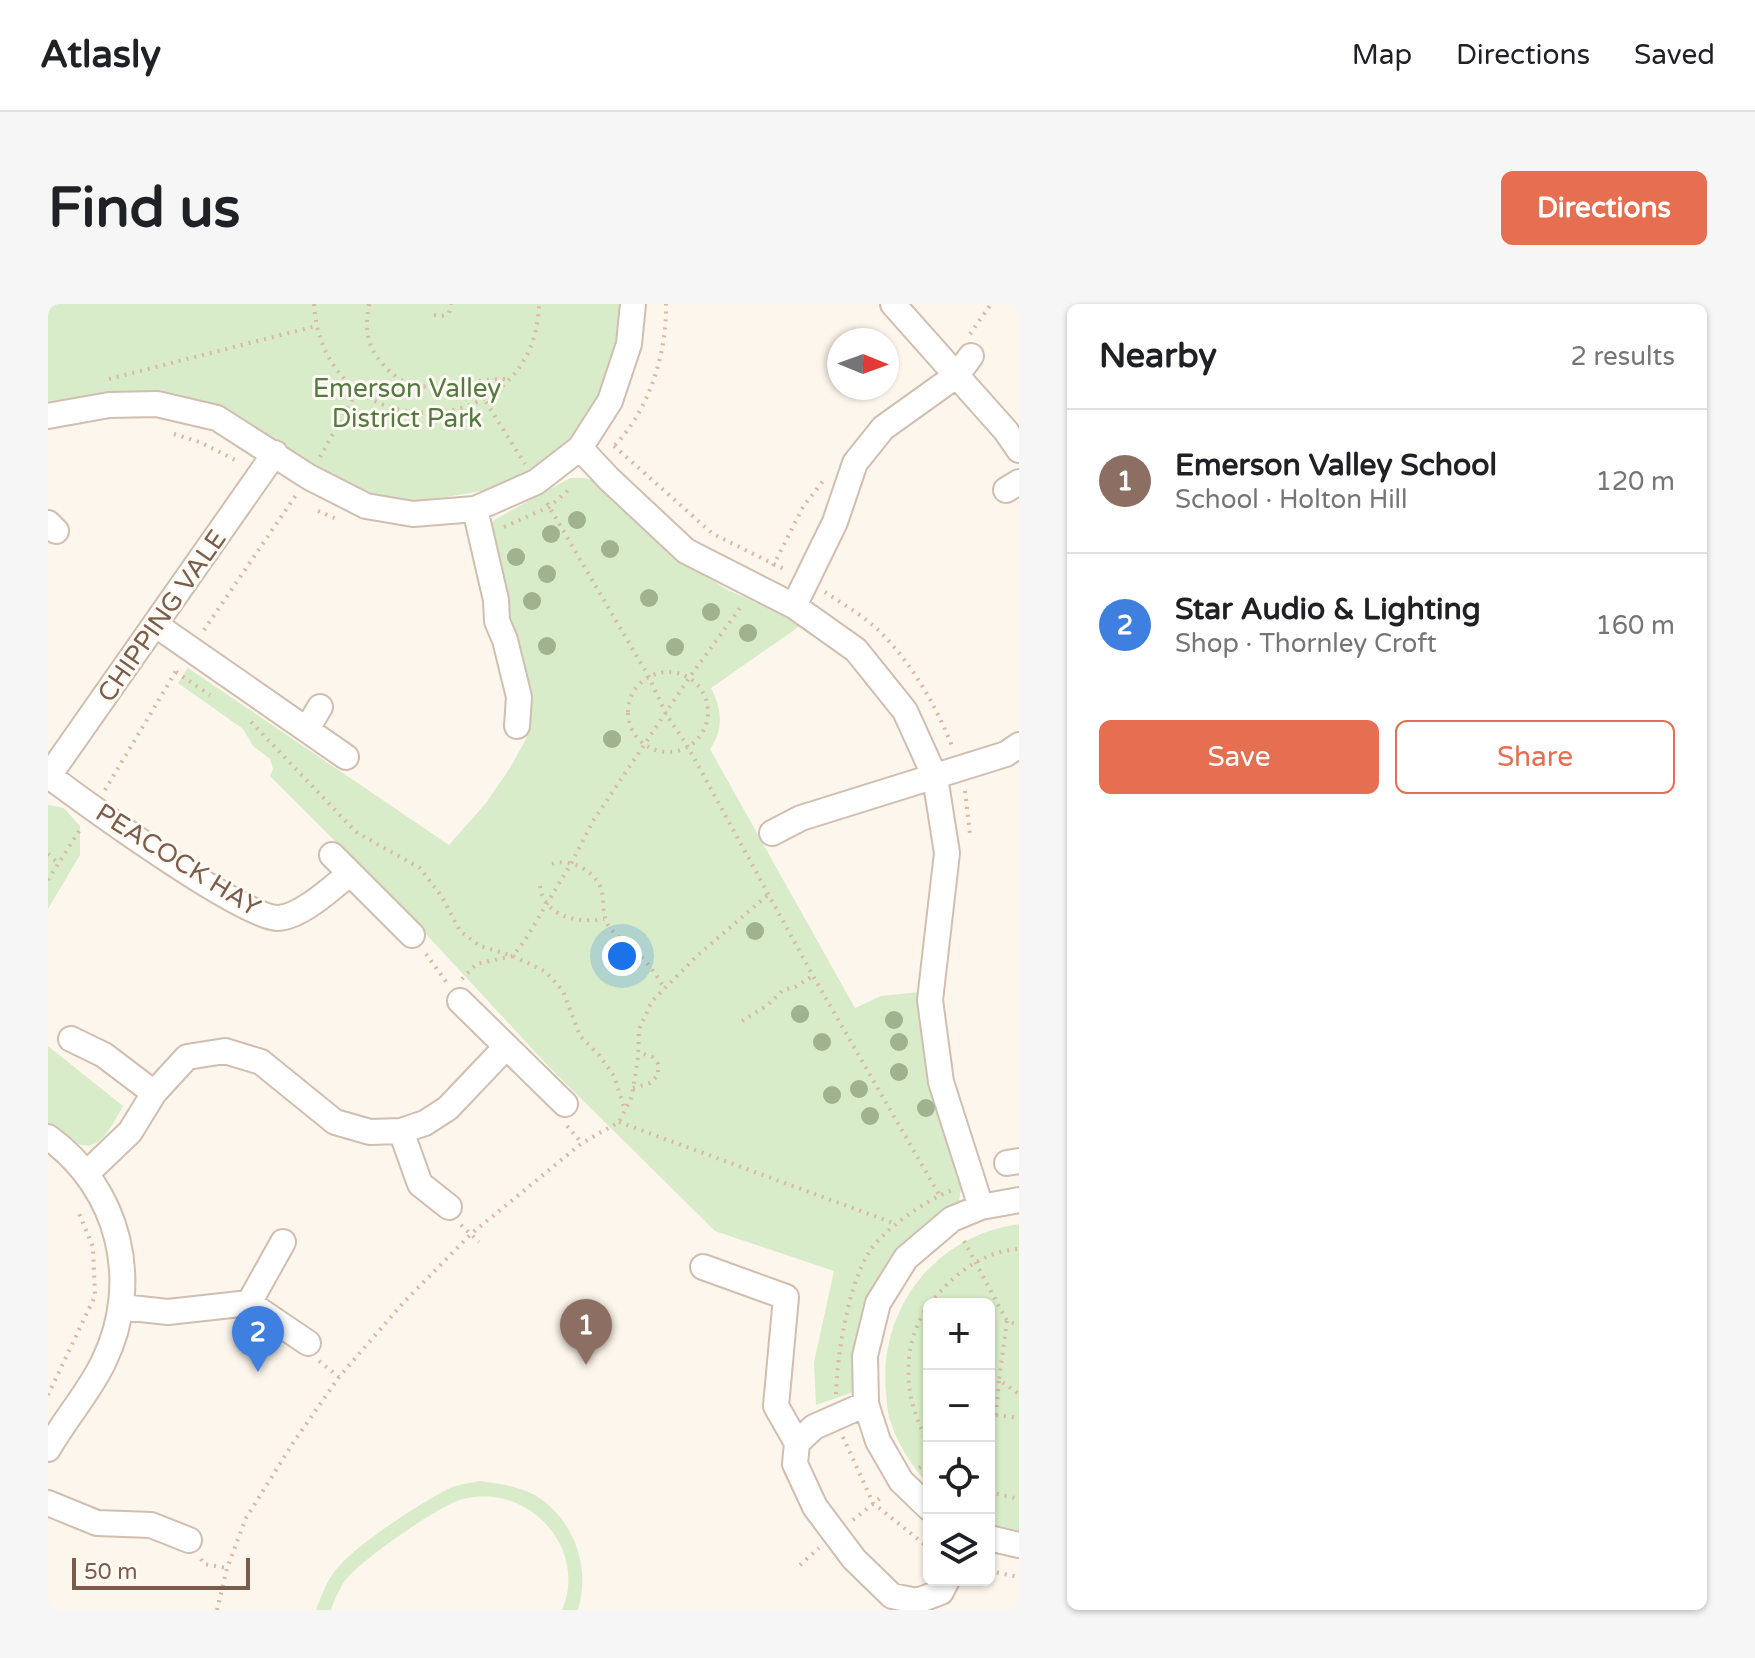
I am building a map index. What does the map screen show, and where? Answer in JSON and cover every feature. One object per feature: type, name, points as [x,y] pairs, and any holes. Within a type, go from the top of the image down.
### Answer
[{"type":"street","points":[[48,416],[109,405],[157,404],[217,418],[309,477],[366,506],[413,514],[475,509],[588,457],[629,344],[633,304]]},
{"type":"street","points":[[893,304],[964,366],[1019,450]]},
{"type":"street","points":[[794,606],[835,522],[855,463],[883,428],[964,366]]},
{"type":"street","name":"CHIPPING VALE","points":[[48,777],[275,453]]},
{"type":"street","points":[[588,457],[686,551],[794,606],[856,650],[905,711],[935,777],[947,853],[930,1000],[941,1082],[981,1207]]},
{"type":"street","points":[[413,514],[416,489]]},
{"type":"street","points":[[475,509],[496,600],[497,621],[505,640],[519,697],[517,726]]},
{"type":"street","points":[[156,625],[346,757]]},
{"type":"street","points":[[307,729],[320,707]]},
{"type":"street","points":[[772,833],[797,809],[935,777],[1006,754],[1019,745]]},
{"type":"street","name":"PEACOCK HAY","points":[[48,777],[250,911],[279,918],[314,903],[350,873]]},
{"type":"street","points":[[332,855],[412,935]]},
{"type":"street","points":[[456,995],[505,1048],[565,1104]]},
{"type":"street","points":[[71,1039],[104,1055],[154,1093]]},
{"type":"street","points":[[86,1174],[130,1132],[154,1093],[187,1057],[225,1051],[261,1062],[335,1122],[370,1132],[401,1131],[425,1123],[448,1108],[505,1048]]},
{"type":"street","points":[[401,1131],[420,1184],[449,1207]]},
{"type":"street","points":[[48,1137],[86,1174],[114,1222],[123,1261],[122,1307],[104,1361],[55,1422],[48,1449]]},
{"type":"street","points":[[923,1502],[901,1481],[878,1441],[866,1404],[865,1356],[878,1303],[906,1258],[952,1219],[981,1207],[1019,1200]]},
{"type":"street","points":[[249,1303],[283,1242]]},
{"type":"street","points":[[703,1267],[786,1297],[776,1406],[797,1443],[795,1464],[815,1507],[854,1559],[892,1596],[917,1601],[941,1592],[944,1586]]},
{"type":"street","points":[[122,1307],[168,1312],[249,1303],[308,1343]]},
{"type":"street","points":[[797,1443],[814,1427],[866,1404]]},
{"type":"street","points":[[48,1503],[97,1523],[151,1525],[189,1540]]},
{"type":"street","points":[[995,1539],[1019,1545]]},
{"type":"path","points":[[314,304],[316,326],[331,362],[357,391],[386,407],[419,415],[453,412],[484,399],[509,379],[529,351],[539,320],[539,304]]},
{"type":"path","points":[[369,304],[367,337],[370,348],[393,377],[416,386],[469,385],[487,378],[509,379]]},
{"type":"path","points":[[434,315],[449,313],[451,304]]},
{"type":"path","points":[[480,535],[518,523],[549,507],[588,457],[622,438],[656,375],[667,319],[666,304]]},
{"type":"path","points":[[107,380],[316,326]]},
{"type":"path","points":[[469,385],[484,399],[536,482],[649,677],[666,714],[688,747],[1007,1321],[996,1415],[1019,1418]]},
{"type":"path","points":[[165,432],[202,443],[261,474],[294,498]]},
{"type":"path","points":[[307,505],[333,519],[346,522]]},
{"type":"path","points":[[412,935],[456,995],[476,964],[513,956],[547,906],[593,821],[689,678],[755,588]]},
{"type":"path","points":[[176,672],[212,696]]},
{"type":"path","points":[[669,672],[689,678],[706,699],[706,726],[688,747],[666,752],[645,745],[635,735],[628,710],[631,697],[638,685],[649,677],[669,672]]},
{"type":"path","points":[[249,719],[356,832],[420,868],[442,897],[460,931],[480,946],[513,956],[546,972],[563,991],[580,1036],[614,1076],[624,1108]]},
{"type":"path","points":[[48,854],[59,864]]},
{"type":"path","points":[[552,864],[572,862],[600,886],[605,919],[618,938],[636,950],[665,989]]},
{"type":"path","points":[[540,886],[541,897],[547,906],[575,920],[605,919]]},
{"type":"path","points":[[217,1610],[227,1568],[246,1518],[339,1377],[403,1303],[471,1234],[582,1143],[619,1122],[632,1096],[639,1029],[652,1001],[698,955],[769,894]]},
{"type":"path","points":[[742,1021],[769,1004],[783,990],[813,976]]},
{"type":"path","points":[[633,1088],[650,1083],[658,1075],[658,1064],[652,1057],[638,1052]]},
{"type":"path","points":[[619,1122],[896,1224]]},
{"type":"path","points":[[48,1395],[95,1296],[93,1247],[77,1208]]},
{"type":"path","points":[[934,1298],[945,1283],[975,1261],[1019,1249]]},
{"type":"path","points":[[923,1313],[910,1349],[908,1387],[917,1423],[928,1442]]},
{"type":"path","points":[[1007,1321],[1019,1325]]},
{"type":"path","points":[[999,1380],[1019,1394]]},
{"type":"path","points":[[995,1493],[1019,1499]]},
{"type":"path","points":[[995,1572],[1019,1577]]},
{"type":"green space","name":"Emerson Valley District Park","points":[[48,304],[626,304],[610,401],[536,482],[387,507],[271,438],[146,415],[48,415]]},
{"type":"green space","points":[[570,478],[596,482],[676,558],[728,590],[785,615],[800,626],[711,688],[720,719],[718,734],[710,749],[855,1008],[881,996],[920,992],[963,1178],[958,1207],[896,1257],[857,1391],[816,1405],[814,1362],[834,1271],[715,1231],[549,1067],[401,907],[270,776],[273,769],[270,759],[253,746],[243,729],[178,683],[188,668],[449,845],[486,803],[510,768],[526,739],[530,708],[488,529],[494,520]]},
{"type":"green space","points":[[48,805],[64,808],[80,826],[80,855],[48,909]]},
{"type":"green space","points":[[48,1046],[123,1106],[107,1133],[92,1145],[74,1143],[48,1128]]},
{"type":"green space","points":[[1019,1224],[1019,1531],[995,1525],[995,1298],[923,1298],[923,1478],[896,1436],[887,1405],[886,1362],[902,1306],[918,1281],[938,1260],[962,1243],[989,1231]]},
{"type":"green space","points":[[480,1481],[529,1492],[549,1505],[560,1517],[576,1545],[580,1561],[582,1577],[578,1610],[562,1610],[568,1587],[567,1564],[559,1543],[547,1525],[530,1510],[509,1500],[487,1496],[452,1503],[418,1523],[352,1573],[342,1585],[331,1610],[316,1610],[331,1576],[361,1546],[438,1494]]},
{"type":"place","name":"Emerson Valley School","points":[[586,1365]]},
{"type":"place","name":"Star Audio & Lighting","points":[[258,1372]]}]
